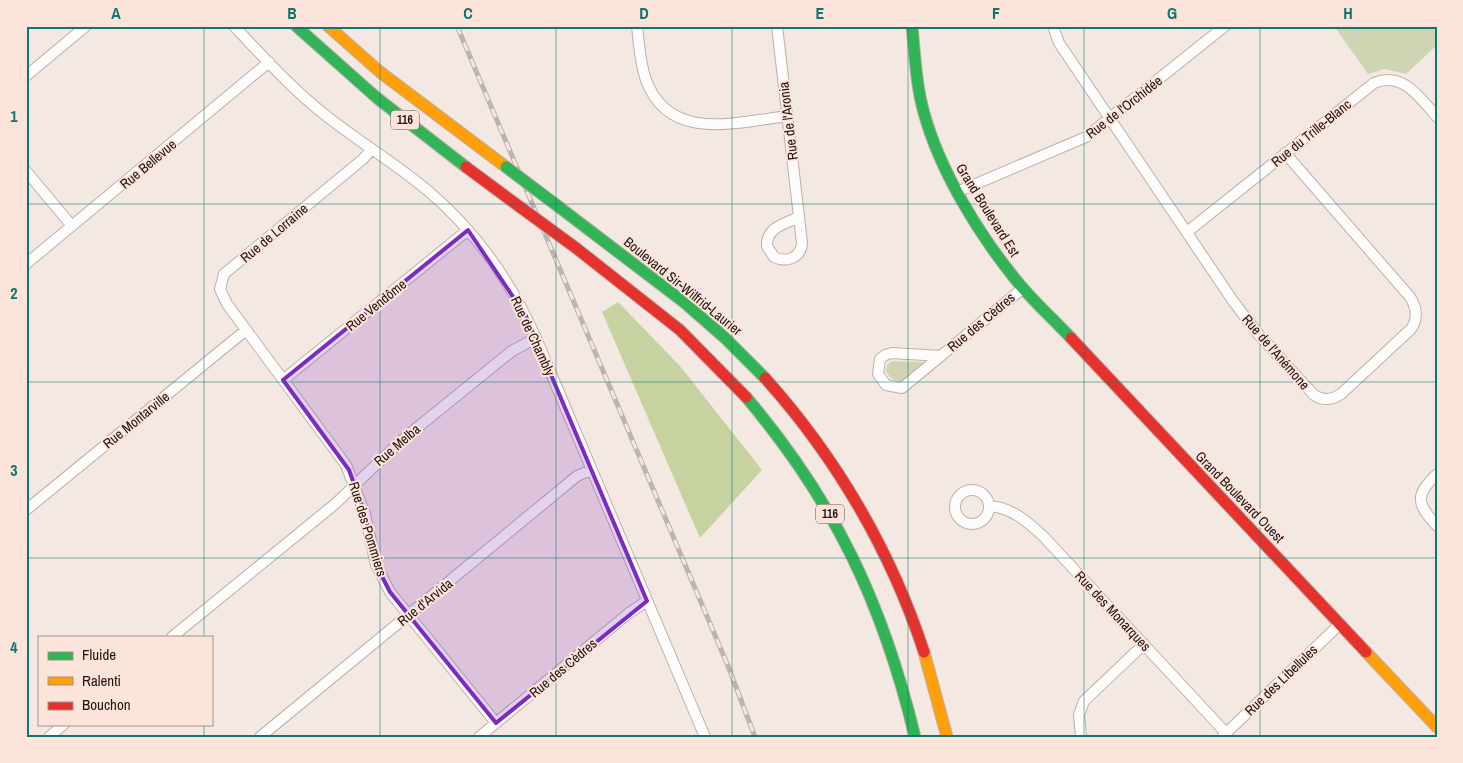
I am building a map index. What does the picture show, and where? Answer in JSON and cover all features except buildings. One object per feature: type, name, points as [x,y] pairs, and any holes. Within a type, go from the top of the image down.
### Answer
[{"type":"main road","name":"116","points":[[296,26],[329,58],[391,109],[656,310],[695,344],[752,404],[804,472],[845,541],[875,605],[904,689],[915,737]]},
{"type":"main road","name":"Boulevard Sir-Wilfrid-Laurier","points":[[328,26],[380,72],[670,291],[717,331],[771,384],[814,436],[854,497],[898,582],[927,659],[947,737]]},
{"type":"main road","name":"Grand Boulevard Est","points":[[912,26],[926,119],[937,151],[957,192],[1022,289]]},
{"type":"main road","name":"Grand Boulevard Ouest","points":[[1022,289],[1437,727]]},
{"type":"street","points":[[26,76],[86,26]]},
{"type":"street","name":"Rue de Chambly","points":[[234,26],[269,62],[328,117],[427,190],[468,230],[513,292],[536,338],[705,737]]},
{"type":"street","points":[[637,26],[643,71],[647,84],[658,101],[673,114],[692,122],[711,125],[788,116]]},
{"type":"street","name":"Rue de l'Aronia","points":[[777,26],[799,217]]},
{"type":"street","name":"Rue de l'Anémone","points":[[1053,26],[1059,43],[1252,326],[1314,395],[1324,399],[1335,398],[1410,330],[1416,319],[1415,307],[1410,297],[1286,153]]},
{"type":"street","name":"Rue de l'Orchidée","points":[[957,192],[1072,145],[1110,119],[1225,26]]},
{"type":"street","name":"Rue Bellevue","points":[[26,264],[269,62]]},
{"type":"street","name":"Rue du Trille-Blanc","points":[[1187,232],[1366,88],[1383,80],[1396,81],[1408,86],[1437,117]]},
{"type":"street","name":"Rue de Lorraine","points":[[246,330],[222,296],[220,286],[222,277],[363,159],[372,149]]},
{"type":"street","points":[[26,170],[72,226]]},
{"type":"street","name":"Rue Vendôme","points":[[284,380],[468,230]]},
{"type":"street","name":"Rue des Cèdres","points":[[941,356],[888,353],[880,359],[878,374],[886,385],[902,388],[941,356],[1022,289]]},
{"type":"street","name":"Rue des Pommiers","points":[[246,330],[346,465],[365,514],[376,566],[390,592],[496,723]]},
{"type":"street","name":"Rue Montarville","points":[[26,510],[246,330]]},
{"type":"street","name":"Rue Melba","points":[[173,636],[335,504],[402,440],[512,351],[536,338]]},
{"type":"street","name":"Rue d'Arvida","points":[[260,737],[577,476],[591,470]]},
{"type":"street","points":[[1437,474],[1422,489],[1420,500],[1424,511],[1437,526]]},
{"type":"street","name":"Rue des Monarques","points":[[989,506],[1002,506],[1036,529],[1144,644],[1224,735]]},
{"type":"street","name":"Rue des Cèdres","points":[[479,737],[629,613],[647,601]]},
{"type":"street","name":"Rue des Libellules","points":[[1224,735],[1340,624]]},
{"type":"street","points":[[1080,737],[1078,715],[1084,701],[1144,644]]},
{"type":"street","points":[[49,737],[62,726]]},
{"type":"highlighted area","points":[[468,230],[526,316],[647,601],[496,723],[390,592],[376,565],[365,514],[349,470],[283,380]]},
{"type":"green space","points":[[1334,26],[1437,26],[1437,45],[1406,74],[1385,69],[1368,74]]},
{"type":"green space","points":[[618,302],[680,366],[762,470],[700,538],[602,312]]},
{"type":"green space","points":[[892,361],[923,362],[924,364],[902,381],[899,381],[889,376],[886,371],[887,365]]},
{"type":"railway","points":[[457,26],[728,666],[755,737]]},
{"type":"traffic: fast","points":[[296,26],[377,98],[466,167]]},
{"type":"traffic: fast","points":[[912,26],[921,102],[931,135],[950,179],[974,222],[1002,262],[1029,295],[1071,338]]},
{"type":"traffic: fast","points":[[506,167],[559,207]]},
{"type":"traffic: fast","points":[[559,207],[685,303],[725,338],[765,378]]},
{"type":"traffic: fast","points":[[746,397],[778,436],[805,476],[852,556],[888,643],[915,737]]},
{"type":"traffic: slow","points":[[328,26],[380,72],[506,167]]},
{"type":"traffic: slow","points":[[924,652],[947,737]]},
{"type":"traffic: slow","points":[[1366,652],[1437,727]]},
{"type":"traffic: jam","points":[[466,167],[520,207]]},
{"type":"traffic: jam","points":[[520,207],[576,248]]},
{"type":"traffic: jam","points":[[576,248],[680,330],[746,397]]},
{"type":"traffic: jam","points":[[1071,338],[1366,652]]},
{"type":"traffic: jam","points":[[765,378],[815,440],[859,507],[895,578],[911,614],[924,652]]}]
